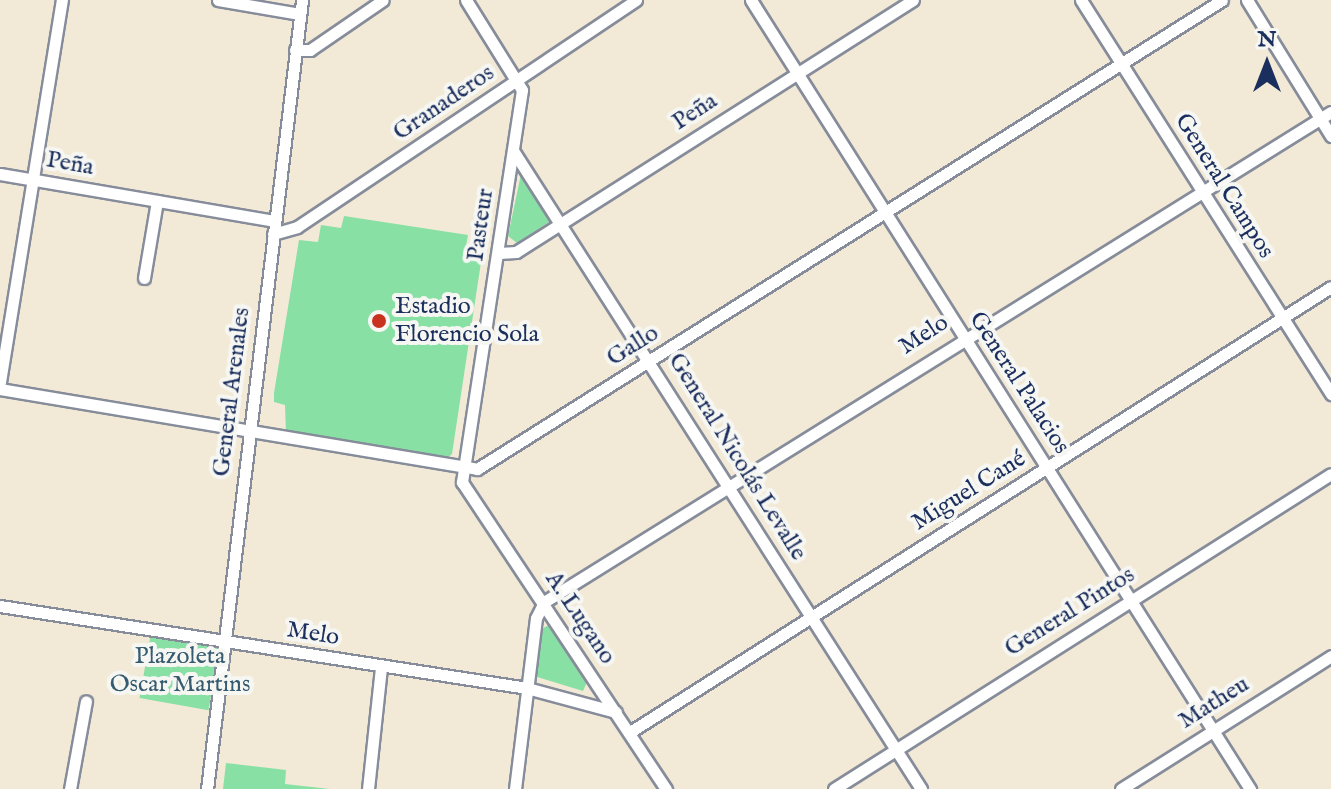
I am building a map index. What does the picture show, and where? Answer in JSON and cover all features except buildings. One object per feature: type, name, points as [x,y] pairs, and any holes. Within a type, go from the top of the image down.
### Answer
[{"type":"street","points":[[0,382],[62,0]]},
{"type":"street","points":[[218,0],[300,14]]},
{"type":"street","name":"General Arenales","points":[[207,789],[302,0]]},
{"type":"street","points":[[295,50],[310,50],[383,0]]},
{"type":"street","points":[[466,0],[519,79]]},
{"type":"street","name":"Granaderos","points":[[274,227],[297,227],[636,0]]},
{"type":"street","name":"General Palacios","points":[[751,0],[1250,789]]},
{"type":"street","name":"Peña","points":[[499,253],[516,252],[913,0]]},
{"type":"street","name":"General Campos","points":[[1081,0],[1331,394]]},
{"type":"street","name":"Gallo","points":[[462,471],[485,466],[1222,0]]},
{"type":"street","points":[[1247,0],[1331,136]]},
{"type":"street","name":"Pasteur","points":[[462,471],[514,152],[519,79]]},
{"type":"street","name":"Melo","points":[[544,602],[1199,187],[1331,112]]},
{"type":"street","name":"General Nicolás Levalle","points":[[514,152],[563,222],[921,789]]},
{"type":"street","name":"Peña","points":[[0,174],[157,201],[274,227]]},
{"type":"street","points":[[144,278],[157,201]]},
{"type":"street","name":"Miguel Cané","points":[[630,732],[1331,287]]},
{"type":"street","points":[[0,389],[462,471]]},
{"type":"street","name":"A. Lugano","points":[[462,471],[465,492],[544,602],[666,789]]},
{"type":"street","name":"General Pintos","points":[[834,789],[1331,474]]},
{"type":"street","points":[[515,789],[527,688],[544,602]]},
{"type":"street","name":"Melo","points":[[0,606],[527,688],[617,712]]},
{"type":"street","name":"Matheu","points":[[1121,789],[1331,656]]},
{"type":"street","points":[[368,789],[381,667]]},
{"type":"street","points":[[70,789],[86,701]]},
{"type":"green space","points":[[521,174],[552,220],[517,243],[508,236]]},
{"type":"green space","name":"Estadio Florencio Sola","points":[[344,216],[468,235],[466,246],[483,249],[452,454],[445,460],[286,433],[285,405],[274,402],[274,393],[299,240],[318,242],[321,225],[341,228]]},
{"type":"green space","points":[[549,625],[587,682],[583,691],[534,676],[541,629]]},
{"type":"green space","name":"Plazoleta Oscar Martins","points":[[151,633],[220,645],[208,710],[140,698]]},
{"type":"green space","points":[[226,763],[286,770],[285,784],[330,789],[223,789]]},
{"type":"place","name":"Estadio Florencio Sola","points":[[379,321]]}]
